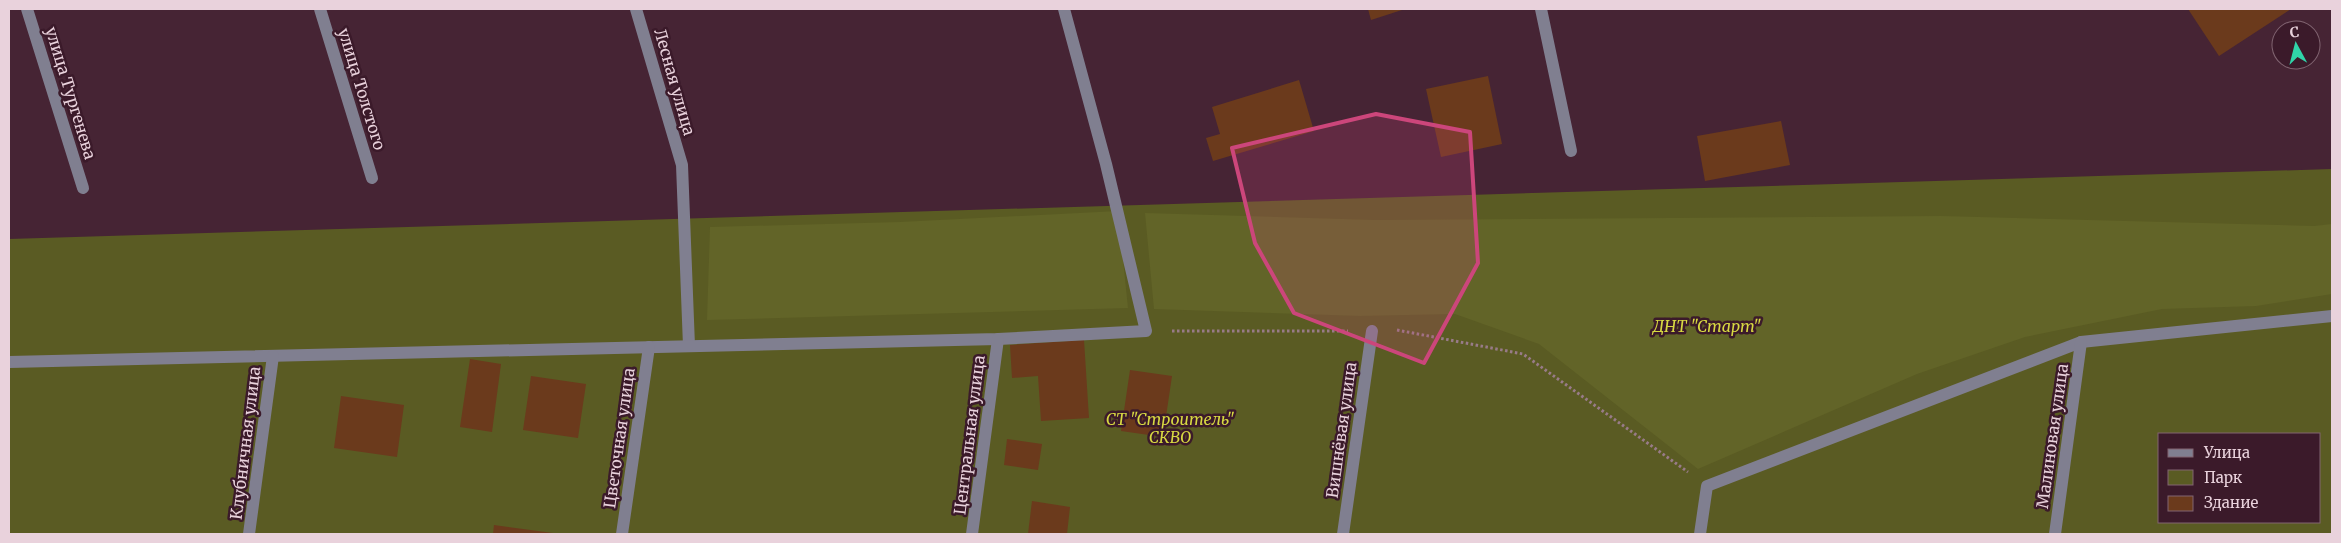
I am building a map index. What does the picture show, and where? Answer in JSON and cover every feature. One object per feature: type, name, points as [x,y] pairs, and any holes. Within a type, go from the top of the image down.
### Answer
[{"type":"street","name":"улица Тургенева","points":[[28,9],[83,188]]},
{"type":"street","name":"улица Толстого","points":[[320,9],[372,178]]},
{"type":"street","name":"Лесная улица","points":[[636,9],[682,165],[689,346]]},
{"type":"street","points":[[9,362],[998,339],[1146,331],[1106,164],[1064,9]]},
{"type":"street","points":[[1541,9],[1571,151]]},
{"type":"street","points":[[1700,534],[1707,486],[2081,342],[2332,316]]},
{"type":"street","name":"Вишнёвая улица","points":[[1343,534],[1372,331]]},
{"type":"street","name":"Центральная улица","points":[[972,534],[998,339]]},
{"type":"street","name":"Малиновая улица","points":[[2054,534],[2081,342]]},
{"type":"street","name":"Цветочная улица","points":[[622,534],[648,347]]},
{"type":"street","name":"Клубничная улица","points":[[249,534],[273,356]]},
{"type":"path","points":[[1146,331],[1403,330],[1523,354],[1707,486]]},
{"type":"highlighted area","points":[[1376,114],[1470,132],[1478,263],[1424,363],[1294,313],[1255,243],[1232,148]]},
{"type":"green space","points":[[2332,169],[2332,534],[9,534],[9,239]]},
{"type":"green space","points":[[1118,211],[1128,308],[707,320],[710,227],[900,222]]},
{"type":"green space","name":"ДНТ \"Старт\"","points":[[1145,213],[1375,220],[1941,216],[2314,226],[2332,224],[2332,294],[2256,306],[2162,309],[2025,337],[1917,374],[1698,469],[1539,344],[1455,314],[1360,316],[1154,309]]},
{"type":"building","points":[[1368,9],[1405,9],[1371,20]]},
{"type":"building","points":[[2188,9],[2291,9],[2274,20],[2271,20],[2271,22],[2219,56]]},
{"type":"building","points":[[1488,76],[1502,144],[1441,157],[1426,89]]},
{"type":"building","points":[[1299,80],[1314,131],[1213,161],[1206,138],[1220,134],[1212,107]]},
{"type":"building","points":[[1781,121],[1790,165],[1705,181],[1697,136]]},
{"type":"building","points":[[1084,340],[1089,418],[1041,421],[1038,376],[1012,378],[1010,345]]},
{"type":"building","points":[[470,359],[501,364],[492,432],[460,427]]},
{"type":"building","points":[[1130,370],[1172,376],[1163,437],[1121,431]]},
{"type":"building","points":[[531,376],[586,384],[578,438],[523,430]]},
{"type":"building","points":[[341,396],[404,405],[397,457],[334,448]]},
{"type":"building","points":[[1007,439],[1042,444],[1038,470],[1004,465]]},
{"type":"building","points":[[1032,501],[1070,507],[1067,534],[1028,534]]},
{"type":"building","points":[[494,525],[553,533],[553,534],[493,534]]},
{"type":"park label","name":"СТ \"Строитель\" СКВО","points":[[1170,428]]}]
